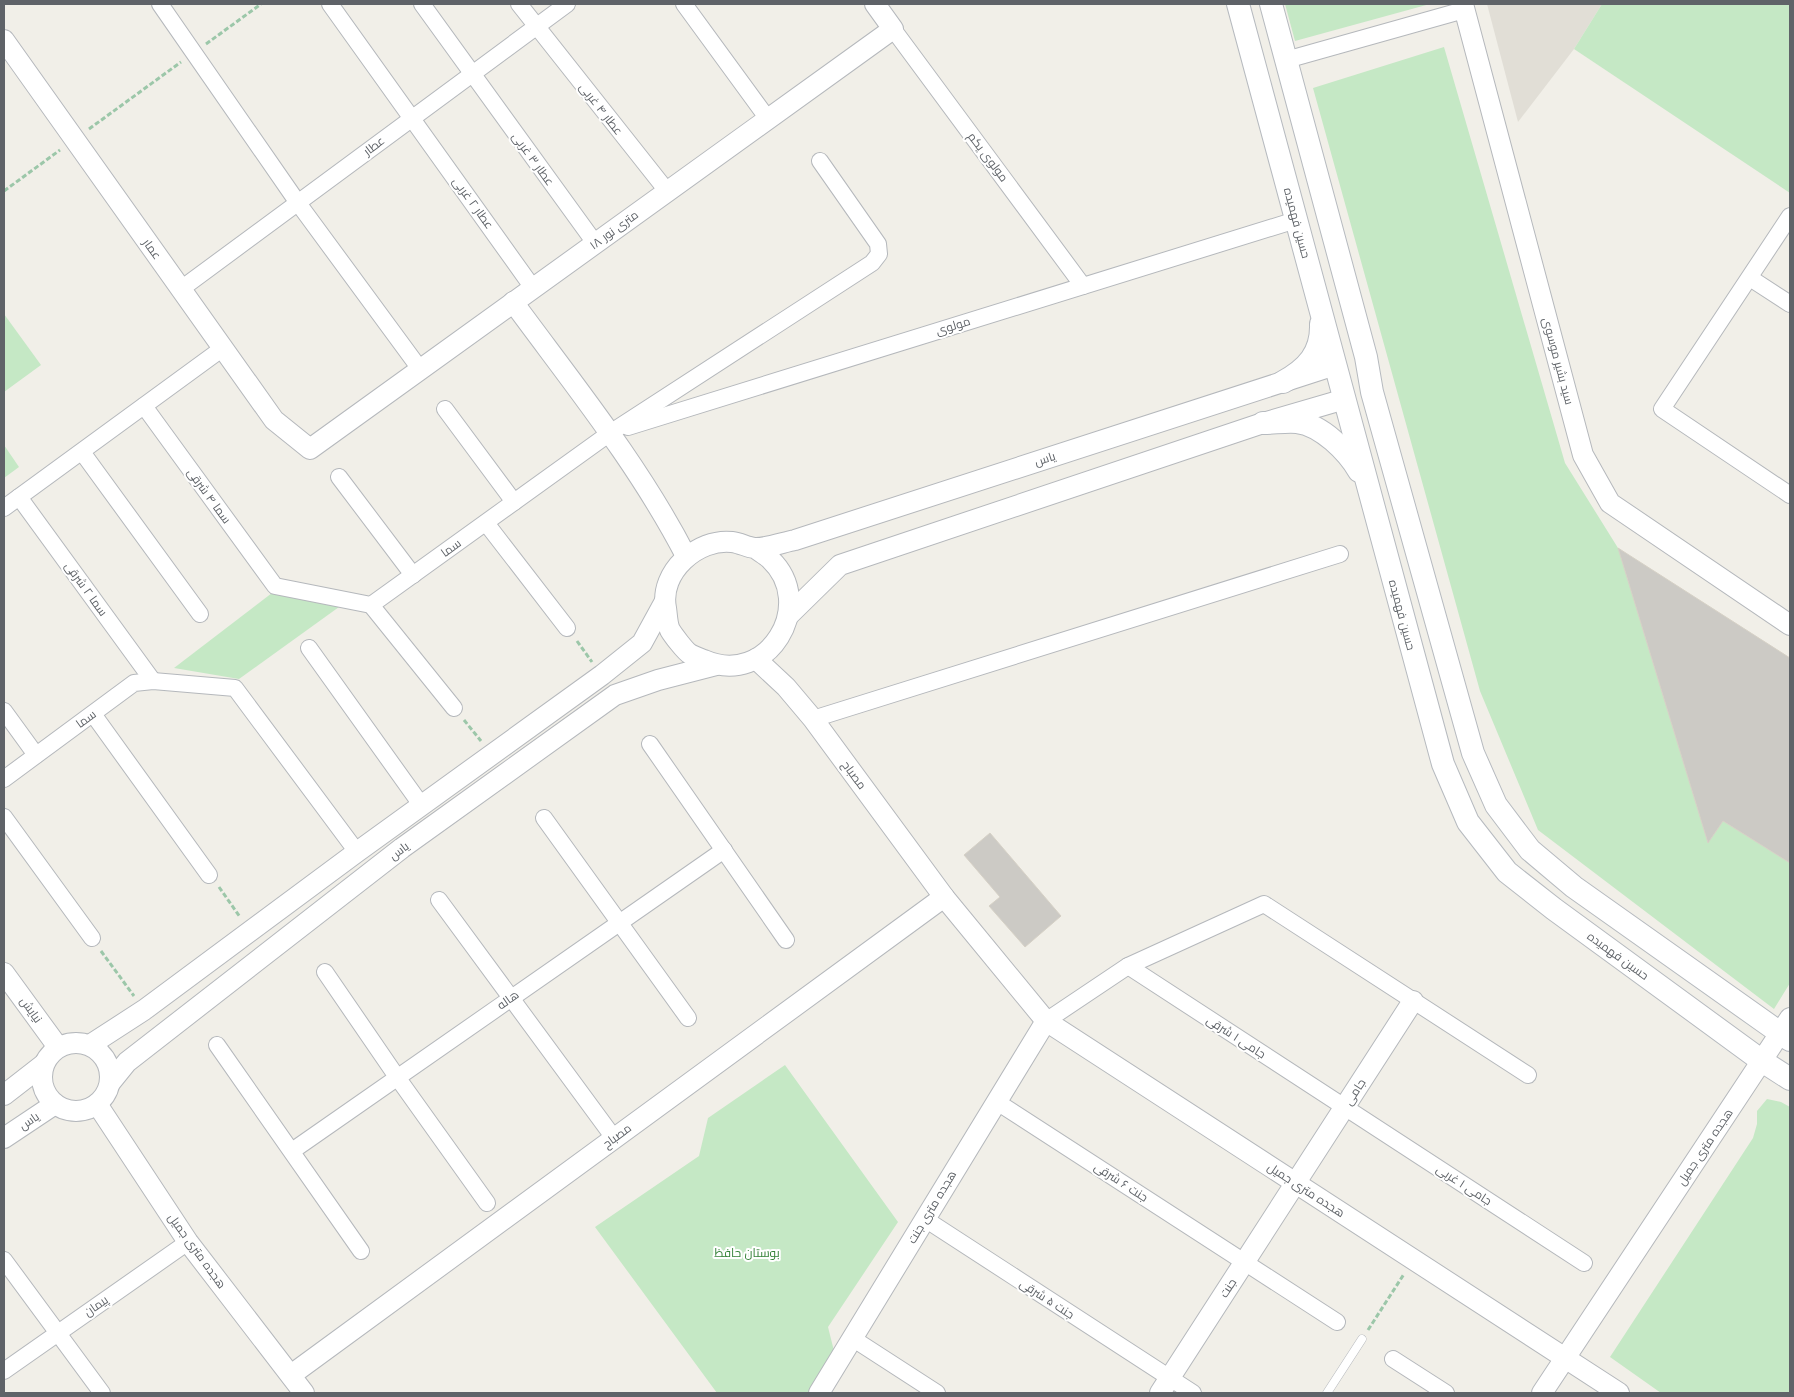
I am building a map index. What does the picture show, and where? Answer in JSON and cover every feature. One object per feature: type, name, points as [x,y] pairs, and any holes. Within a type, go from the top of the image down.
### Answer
[{"type":"main road","name":"حسین فهمیده","points":[[1238,4],[1443,764],[1468,822],[1507,872],[1554,909],[1762,1061],[1790,1079]]},
{"type":"main road","points":[[1271,4],[1366,357],[1372,392],[1473,753],[1496,805],[1530,850],[1574,887],[1787,1031]]},
{"type":"main road","points":[[1283,382],[1297,375],[1316,352],[1321,338],[1320,308]]},
{"type":"main road","points":[[1335,365],[1366,357]]},
{"type":"main road","points":[[1345,399],[1372,392]]},
{"type":"main road","points":[[1262,423],[1299,422],[1326,434],[1351,457],[1368,487]]},
{"type":"street","points":[[160,4],[298,203],[420,369]]},
{"type":"street","name":"عطار ۲ غربی","points":[[330,4],[533,288]]},
{"type":"street","name":"عطار ۳ غربی","points":[[422,4],[595,244]]},
{"type":"street","name":"عطار ۴ غربی","points":[[519,4],[667,191]]},
{"type":"street","name":"عطار","points":[[181,289],[567,4]]},
{"type":"street","points":[[684,4],[768,119]]},
{"type":"street","points":[[875,4],[893,29]]},
{"type":"street","points":[[1286,60],[1464,7]]},
{"type":"street","name":"سید بشیر موسوی","points":[[1464,7],[1583,455],[1610,503],[1790,624]]},
{"type":"street","name":"۱۸ متری نور","points":[[310,449],[893,29]]},
{"type":"street","name":"مولوی یکم","points":[[893,29],[1083,286]]},
{"type":"street","name":"عمار","points":[[4,40],[274,420],[310,449]]},
{"type":"street","name":"سما","points":[[371,606],[610,433],[872,263],[879,254],[878,244],[820,161]]},
{"type":"street","points":[[1790,216],[1662,409],[1790,495]]},
{"type":"street","name":"مولوی","points":[[610,433],[1296,220]]},
{"type":"street","points":[[1750,278],[1790,304]]},
{"type":"street","points":[[513,302],[610,433],[667,520],[686,556]]},
{"type":"street","points":[[4,508],[224,348]]},
{"type":"street","name":"یاس","points":[[755,548],[795,540],[1335,365]]},
{"type":"street","points":[[788,616],[840,565],[1262,423],[1345,399]]},
{"type":"street","name":"سما ۴ شرقی","points":[[144,406],[275,586],[371,606]]},
{"type":"street","points":[[445,409],[514,502]]},
{"type":"street","points":[[82,452],[200,614]]},
{"type":"street","points":[[339,477],[413,575]]},
{"type":"street","name":"سما ۲ شرقی","points":[[19,498],[153,681]]},
{"type":"street","points":[[486,523],[567,628]]},
{"type":"street","points":[[732,542],[755,548],[771,560],[783,577],[789,596],[788,616],[782,634],[771,648],[756,659],[737,665],[716,665],[689,653],[670,630],[665,601],[671,576],[686,556],[708,544],[732,542]]},
{"type":"street","points":[[813,719],[1340,554]]},
{"type":"street","name":"یاس","points":[[90,1045],[144,1010],[357,852],[602,675],[642,644],[665,601]]},
{"type":"street","points":[[371,606],[454,708]]},
{"type":"street","points":[[309,648],[422,806]]},
{"type":"street","name":"مصباح","points":[[756,659],[786,687],[813,719],[944,897],[1046,1021]]},
{"type":"street","name":"یاس","points":[[110,1083],[127,1062],[402,848],[615,695],[658,680],[716,665]]},
{"type":"street","name":"سما","points":[[4,779],[134,683],[153,681],[235,688],[357,852]]},
{"type":"street","points":[[4,711],[36,756]]},
{"type":"street","points":[[92,714],[209,875]]},
{"type":"street","points":[[650,744],[786,940]]},
{"type":"street","points":[[4,817],[92,938]]},
{"type":"street","points":[[544,818],[688,1018]]},
{"type":"street","name":"هاله","points":[[292,1151],[724,850]]},
{"type":"street","name":"مصباح","points":[[290,1376],[944,897]]},
{"type":"street","points":[[439,900],[614,1138]]},
{"type":"street","points":[[1046,1021],[1128,966],[1264,904],[1528,1075]]},
{"type":"street","name":"جامی ۱ شرقی","points":[[1128,966],[1345,1107]]},
{"type":"street","points":[[325,972],[487,1203]]},
{"type":"street","name":"نیایش","points":[[4,973],[58,1047]]},
{"type":"street","name":"جامی","points":[[1296,1183],[1414,1001]]},
{"type":"street","name":"هجده متری جمیل","points":[[1046,1021],[1619,1393]]},
{"type":"street","name":"هجده متری جنت","points":[[819,1393],[1046,1021]]},
{"type":"street","name":"هجده متری جمیل","points":[[1565,1358],[1762,1061],[1787,1031]]},
{"type":"street","points":[[79,1042],[90,1045],[100,1052],[108,1063],[110,1083],[105,1095],[97,1104],[87,1110],[76,1112],[65,1109],[55,1104],[47,1096],[43,1086],[44,1064],[50,1054],[58,1047],[68,1043],[79,1042]]},
{"type":"street","points":[[217,1045],[361,1251]]},
{"type":"street","points":[[4,1095],[44,1064]]},
{"type":"street","name":"جنت ۶ شرقی","points":[[997,1102],[1337,1322]]},
{"type":"street","name":"یاس","points":[[4,1138],[55,1104]]},
{"type":"street","name":"هجده متری جمیل","points":[[97,1104],[188,1242],[304,1393]]},
{"type":"street","name":"جامی ۱ غربی","points":[[1345,1107],[1584,1263]]},
{"type":"street","name":"جنت","points":[[1165,1386],[1296,1183]]},
{"type":"street","name":"جنت ۵ شرقی","points":[[925,1219],[1165,1386],[1193,1393]]},
{"type":"street","name":"پیمان","points":[[4,1371],[188,1242]]},
{"type":"street","points":[[4,1260],[102,1393]]},
{"type":"street","points":[[852,1338],[937,1393]]},
{"type":"street","points":[[1542,1393],[1565,1358]]},
{"type":"street","points":[[1393,1359],[1446,1393]]},
{"type":"lane","points":[[1327,1393],[1362,1339]]},
{"type":"path","points":[[4,191],[261,4]]},
{"type":"path","points":[[567,628],[602,675]]},
{"type":"path","points":[[454,708],[492,755]]},
{"type":"path","points":[[209,875],[250,931]]},
{"type":"path","points":[[92,938],[144,1010]]},
{"type":"path","points":[[1362,1339],[1414,1260]]},
{"type":"shaded area","points":[[1487,4],[1602,4],[1574,49],[1518,122]]},
{"type":"green space","points":[[1285,4],[1430,4],[1295,41]]},
{"type":"green space","points":[[1602,4],[1790,4],[1790,193],[1574,49]]},
{"type":"green space","points":[[1444,47],[1565,463],[1618,548],[1708,843],[1723,821],[1790,863],[1790,983],[1774,1009],[1538,830],[1480,691],[1313,88]]},
{"type":"green space","points":[[4,314],[41,365],[4,392]]},
{"type":"green space","points":[[4,445],[19,467],[4,478]]},
{"type":"green space","points":[[272,593],[339,607],[239,679],[174,668]]},
{"type":"green space","name":"بوستان حافظ","points":[[785,1065],[898,1222],[828,1327],[835,1355],[811,1393],[717,1393],[595,1227],[699,1156],[708,1118]]},
{"type":"green space","points":[[1767,1099],[1781,1102],[1790,1107],[1790,1393],[1661,1393],[1610,1357],[1753,1138],[1757,1124],[1757,1111]]},
{"type":"building","points":[[1618,548],[1790,658],[1790,863],[1723,821],[1708,843]]},
{"type":"building","points":[[990,833],[1061,916],[1025,947],[989,906],[1000,897],[964,855]]}]
